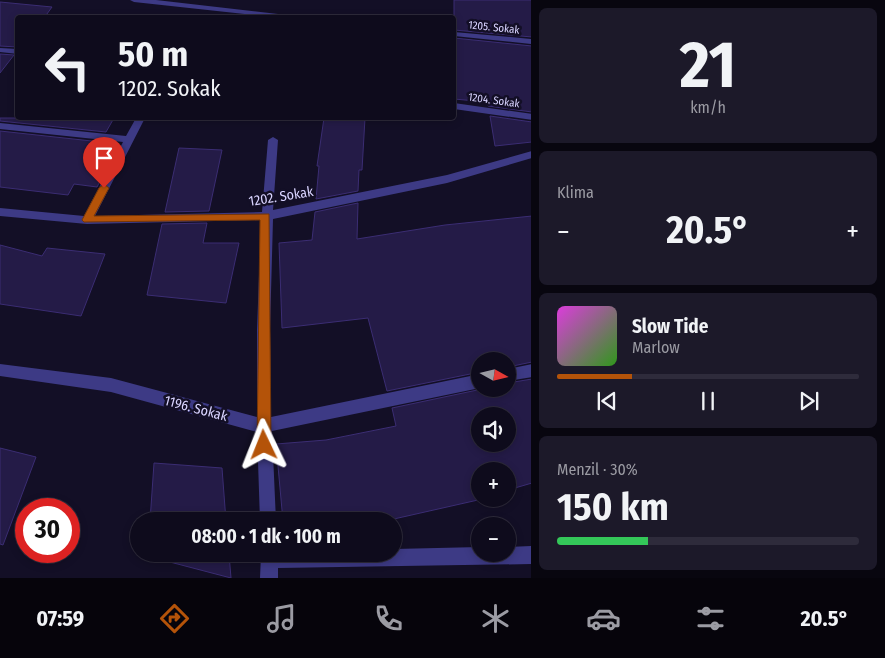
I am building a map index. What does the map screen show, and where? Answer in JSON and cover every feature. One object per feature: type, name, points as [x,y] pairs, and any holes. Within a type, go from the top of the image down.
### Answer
[{"type":"street","points":[[134,0],[200,3],[287,15]]},
{"type":"street","points":[[194,15],[200,3]]},
{"type":"street","name":"1205. Sokak","points":[[456,34],[531,42]]},
{"type":"street","points":[[0,50],[15,52]]},
{"type":"street","name":"1204. Sokak","points":[[456,106],[531,117]]},
{"type":"street","points":[[87,220],[139,120]]},
{"type":"street","points":[[0,126],[129,139]]},
{"type":"street","points":[[268,512],[263,426],[266,216],[273,140]]},
{"type":"street","name":"1202. Sokak","points":[[0,212],[87,220],[266,216],[447,179],[531,154]]},
{"type":"street","name":"1196. Sokak","points":[[0,370],[111,385],[263,426],[471,383]]},
{"type":"street","points":[[516,373],[531,370]]},
{"type":"street","points":[[402,556],[531,555]]},
{"type":"street","points":[[269,578],[270,562]]},
{"type":"building","points":[[454,0],[531,0],[531,37],[456,30],[456,15],[454,15]]},
{"type":"building","points":[[0,2],[52,7],[46,15],[15,15],[15,47],[0,46]]},
{"type":"building","points":[[456,38],[531,46],[531,112],[488,106],[487,102],[456,99]]},
{"type":"building","points":[[0,54],[14,55],[0,73]]},
{"type":"building","points":[[490,116],[531,122],[531,142],[495,146]]},
{"type":"building","points":[[0,118],[15,118],[15,120],[113,120],[106,132],[0,121]]},
{"type":"building","points":[[324,120],[365,120],[362,170],[359,170],[358,191],[316,199],[319,166],[317,166]]},
{"type":"building","points":[[0,131],[101,142],[98,146],[117,149],[97,187],[74,184],[68,195],[0,187]]},
{"type":"building","points":[[179,148],[222,150],[209,211],[165,212]]},
{"type":"building","points":[[358,203],[357,239],[445,225],[531,216],[531,362],[516,365],[516,352],[471,352],[471,374],[387,391],[368,318],[282,328],[279,243],[312,240],[315,212]]},
{"type":"building","points":[[207,223],[203,243],[239,243],[226,303],[147,295],[162,224]]},
{"type":"building","points":[[0,245],[42,256],[47,248],[105,254],[81,316],[0,304]]},
{"type":"building","points":[[531,379],[531,483],[516,488],[516,462],[471,462],[471,502],[402,517],[402,512],[282,512],[276,444],[326,440],[396,426],[392,408],[471,391],[471,398],[516,398],[516,382]]},
{"type":"building","points":[[0,448],[36,457],[21,498],[15,498],[15,513],[3,545],[0,544]]},
{"type":"building","points":[[154,463],[222,468],[225,512],[151,512]]},
{"type":"building","points":[[170,562],[230,562],[231,578]]},
{"type":"route","points":[[104,188],[87,220],[266,216],[264,445]]}]
